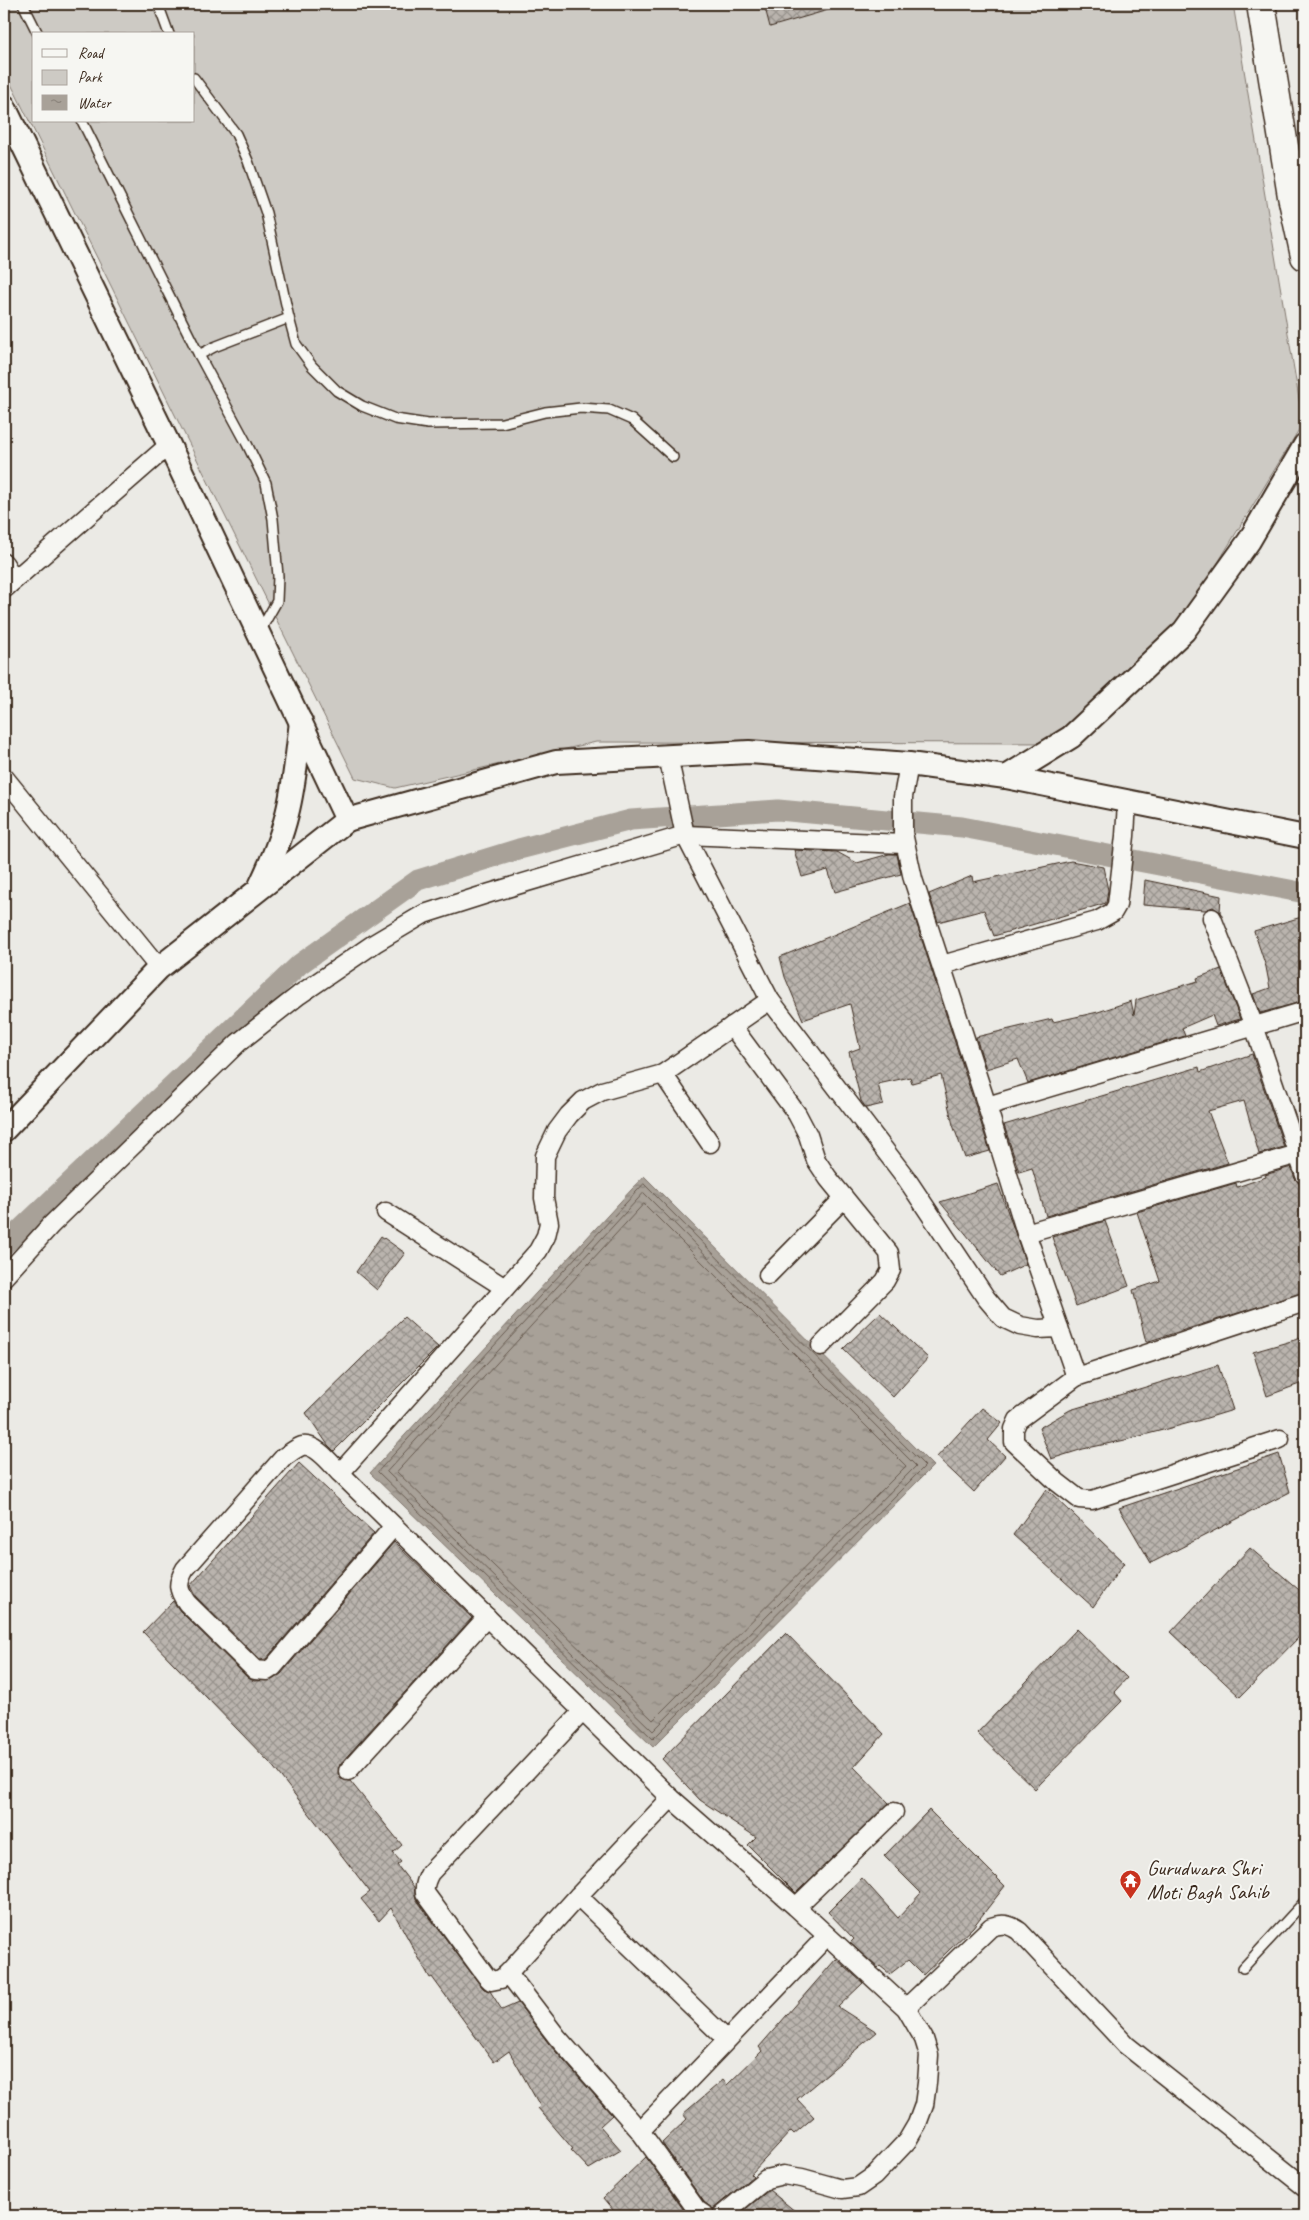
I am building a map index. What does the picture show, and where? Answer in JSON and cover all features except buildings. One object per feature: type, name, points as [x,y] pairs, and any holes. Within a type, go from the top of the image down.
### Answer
[{"type":"main road","points":[[1261,4],[1299,195],[1305,256]]},
{"type":"street","points":[[4,106],[169,445],[347,820]]},
{"type":"street","points":[[4,563],[9,584],[169,445]]},
{"type":"street","points":[[1006,778],[1071,737],[1184,631],[1249,541],[1305,445]]},
{"type":"street","points":[[259,889],[275,852],[287,815],[294,784],[301,721]]},
{"type":"street","points":[[4,1130],[160,968],[347,820],[556,762],[749,752],[909,764],[1006,778],[1305,837]]},
{"type":"street","points":[[668,756],[683,828],[770,1000],[906,1178],[986,1298],[1003,1318],[1020,1326],[1038,1329],[1059,1328]]},
{"type":"street","points":[[909,764],[903,797],[903,838],[1026,1233],[1076,1377]]},
{"type":"street","points":[[4,777],[160,968]]},
{"type":"street","points":[[942,965],[1097,920],[1112,912],[1117,905],[1127,802]]},
{"type":"street","points":[[4,1277],[51,1226],[238,1043],[299,995],[374,943],[424,914],[683,828],[903,838]]},
{"type":"street","points":[[1212,918],[1254,1026],[1305,1175]]},
{"type":"street","points":[[340,1473],[538,1251],[546,1236],[549,1224],[544,1198],[545,1156],[557,1131],[583,1100],[602,1092],[663,1074],[770,1000]]},
{"type":"street","points":[[987,1106],[1305,1011]]},
{"type":"street","points":[[732,1026],[797,1114],[808,1136],[816,1160],[889,1253],[891,1270],[885,1280],[821,1346]]},
{"type":"street","points":[[663,1074],[710,1143]]},
{"type":"street","points":[[1026,1233],[1298,1154]]},
{"type":"street","points":[[768,1275],[844,1198]]},
{"type":"street","points":[[386,1212],[505,1288]]},
{"type":"street","points":[[1280,1439],[1092,1500],[1079,1499],[1057,1482],[1014,1442],[1014,1429],[1018,1420],[1076,1377],[1305,1302]]},
{"type":"street","points":[[394,1526],[273,1667],[267,1671],[255,1670],[187,1603],[179,1592],[178,1584],[185,1569],[284,1457],[301,1446],[309,1446],[316,1450],[340,1473],[583,1711],[671,1798],[796,1907],[826,1937],[906,2008],[924,2039],[929,2055],[924,2105],[917,2124],[907,2141],[874,2176],[858,2187],[842,2189],[783,2175],[766,2179],[721,2216]]},
{"type":"street","points":[[348,1771],[487,1617]]},
{"type":"street","points":[[583,1711],[426,1879],[425,1894],[491,1981],[498,1980],[508,1973],[671,1798]]},
{"type":"street","points":[[796,1907],[894,1812]]},
{"type":"street","points":[[578,1896],[726,2039]]},
{"type":"street","points":[[906,2008],[991,1927],[1002,1924],[1013,1926],[1126,2045],[1305,2187]]},
{"type":"street","points":[[640,2131],[726,2039],[826,1937]]},
{"type":"street","points":[[508,1973],[557,2037],[640,2131],[697,2210],[706,2216]]},
{"type":"lane","points":[[24,4],[37,32]]},
{"type":"lane","points":[[158,4],[168,32]]},
{"type":"lane","points":[[195,79],[236,134],[248,160],[266,213],[288,318],[296,344],[312,366],[337,391],[362,406],[395,420],[428,424],[502,423],[545,412],[581,408],[609,410],[632,420],[673,457]]},
{"type":"lane","points":[[82,122],[198,355],[248,444],[266,483],[273,519],[278,576],[277,601],[259,634]]},
{"type":"lane","points":[[198,355],[288,318]]},
{"type":"lane","points":[[1243,1968],[1305,1901]]},
{"type":"green space","points":[[4,4],[1233,4],[1303,423],[1183,620],[1060,743],[596,742],[395,788],[355,778],[4,70]]},
{"type":"water","points":[[644,1176],[933,1466],[653,1747],[370,1473]]},
{"type":"waterway","points":[[4,1245],[300,964],[418,880],[519,849],[631,820],[778,810],[962,827],[1305,893]]},
{"type":"place","name":"Gurudwara Shri Moti Bagh Sahib","points":[[1131,1899]]}]
